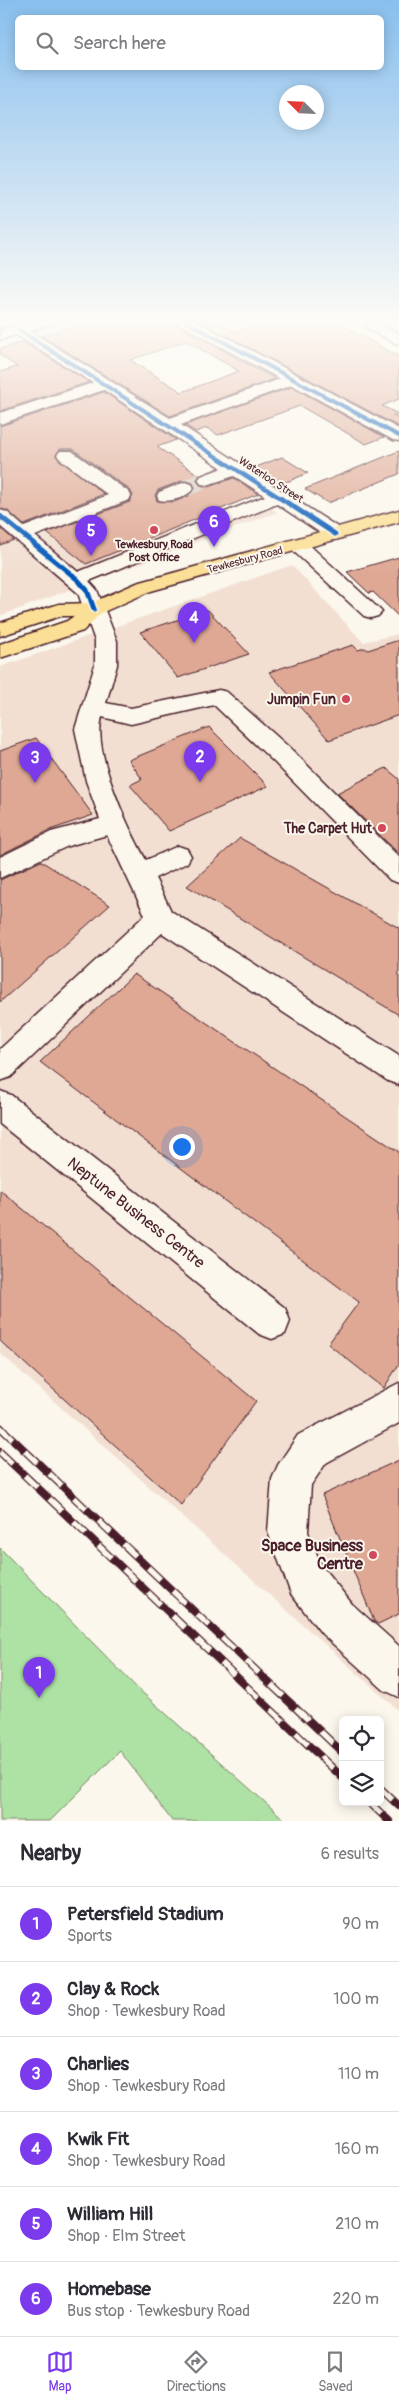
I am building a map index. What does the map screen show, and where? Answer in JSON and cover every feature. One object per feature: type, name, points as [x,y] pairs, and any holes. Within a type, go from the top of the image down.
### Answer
[{"type":"highway","name":"Tewkesbury Road","points":[[0,651],[75,626],[94,609],[144,587],[399,516]]},
{"type":"highway","name":"Tewkesbury Road","points":[[0,630],[59,610],[94,609]]},
{"type":"street","points":[[0,419],[46,404]]},
{"type":"street","name":"Waterloo Street","points":[[135,404],[335,534]]},
{"type":"street","points":[[168,424],[224,404]]},
{"type":"street","points":[[340,404],[399,436]]},
{"type":"street","points":[[22,534],[122,496],[66,455]]},
{"type":"street","points":[[207,480],[236,469]]},
{"type":"street","points":[[166,496],[185,488]]},
{"type":"street","points":[[77,579],[279,497]]},
{"type":"street","points":[[0,516],[77,579],[87,590],[106,641],[106,665],[87,729],[98,781],[115,824],[160,918],[399,1072]]},
{"type":"street","points":[[298,545],[370,612]]},
{"type":"street","points":[[93,708],[131,716],[219,697],[324,797],[399,873]]},
{"type":"street","points":[[0,868],[60,839],[115,824]]},
{"type":"street","points":[[140,874],[178,856]]},
{"type":"street","points":[[0,1068],[160,918]]},
{"type":"street","name":"Neptune Business Centre","points":[[0,1105],[272,1321]]},
{"type":"street","points":[[399,1402],[312,1449],[292,1479],[288,1532],[306,1579],[336,1619],[399,1675]]},
{"type":"shaded area","points":[[134,497],[186,532],[262,501],[277,512],[0,616],[0,527],[28,542]]},
{"type":"shaded area","points":[[292,565],[363,642],[399,634],[399,1711],[0,1353],[0,667]]},
{"type":"green space","points":[[0,1548],[136,1687],[286,1821],[172,1821],[120,1751],[50,1821],[0,1821]]},
{"type":"building","points":[[0,404],[22,404],[0,411]]},
{"type":"building","points":[[67,404],[122,404],[176,440],[157,447],[199,475],[196,480],[200,485],[208,487],[234,478],[258,494],[86,564],[47,533],[130,502],[133,495],[130,490],[73,449],[60,449],[56,456],[104,494],[24,525],[8,511],[0,508],[0,426]],"holes":[[[184,480],[193,482],[196,487],[189,496],[174,502],[157,501],[155,495],[158,490]]]},
{"type":"building","points":[[151,404],[204,404],[170,416]]},
{"type":"building","points":[[244,404],[323,404],[384,437],[366,444],[300,406],[218,435],[207,428],[196,432],[185,425]]},
{"type":"building","points":[[356,404],[387,404],[382,406],[398,414],[393,416],[399,419],[399,427]]},
{"type":"building","points":[[399,451],[399,474],[328,503],[305,489]]},
{"type":"building","points":[[282,457],[308,473],[277,486],[251,469]]},
{"type":"building","points":[[0,528],[14,540],[0,545]]},
{"type":"building","points":[[399,557],[399,617],[373,592],[369,593],[347,572]]},
{"type":"building","points":[[208,610],[249,654],[178,678],[140,632]]},
{"type":"building","name":"Jumpin Fun","points":[[399,640],[399,715],[329,740],[269,672],[353,645],[358,650],[365,648],[368,650]]},
{"type":"building","points":[[209,727],[268,786],[169,831],[130,785],[142,779],[129,760]]},
{"type":"building","points":[[36,738],[93,815],[50,830],[0,855],[0,751]]},
{"type":"building","name":"The Carpet Hut","points":[[386,768],[399,779],[399,854],[337,793]]},
{"type":"building","points":[[240,838],[399,928],[399,1015],[187,886]]},
{"type":"building","points":[[41,861],[110,905],[0,1002],[0,880]]},
{"type":"building","points":[[134,974],[399,1152],[399,1364],[384,1388],[328,1344],[359,1302],[40,1062]]},
{"type":"building","points":[[0,1190],[256,1401],[181,1505],[0,1341]]},
{"type":"building","name":"Space Business Centre","points":[[399,1460],[399,1614],[378,1624],[374,1621],[322,1495]]},
{"type":"tunnel","points":[[185,488],[207,480]]},
{"type":"railway","points":[[0,1427],[339,1749]]},
{"type":"railway","points":[[0,1452],[339,1774]]},
{"type":"railway","points":[[384,1792],[399,1806]]},
{"type":"railway","points":[[373,1806],[389,1821]]},
{"type":"cycle path","points":[[136,404],[335,534]]},
{"type":"cycle path","points":[[339,404],[399,436]]},
{"type":"cycle path","points":[[0,516],[77,579],[87,590],[94,609]]},
{"type":"place","name":"Tewkesbury Road Post Office","points":[[154,530]]},
{"type":"place","name":"Homebase","points":[[214,547]]},
{"type":"place","name":"William Hill","points":[[91,556]]},
{"type":"place","name":"Kwik Fit","points":[[194,643]]},
{"type":"place","name":"Jumpin Fun","points":[[346,699]]},
{"type":"place","name":"Clay & Rock","points":[[200,782]]},
{"type":"place","name":"Charlies","points":[[35,783]]},
{"type":"place","name":"The Carpet Hut","points":[[382,828]]},
{"type":"place","name":"Space Business Centre","points":[[373,1555]]},
{"type":"place","name":"Petersfield Stadium","points":[[39,1698]]}]
